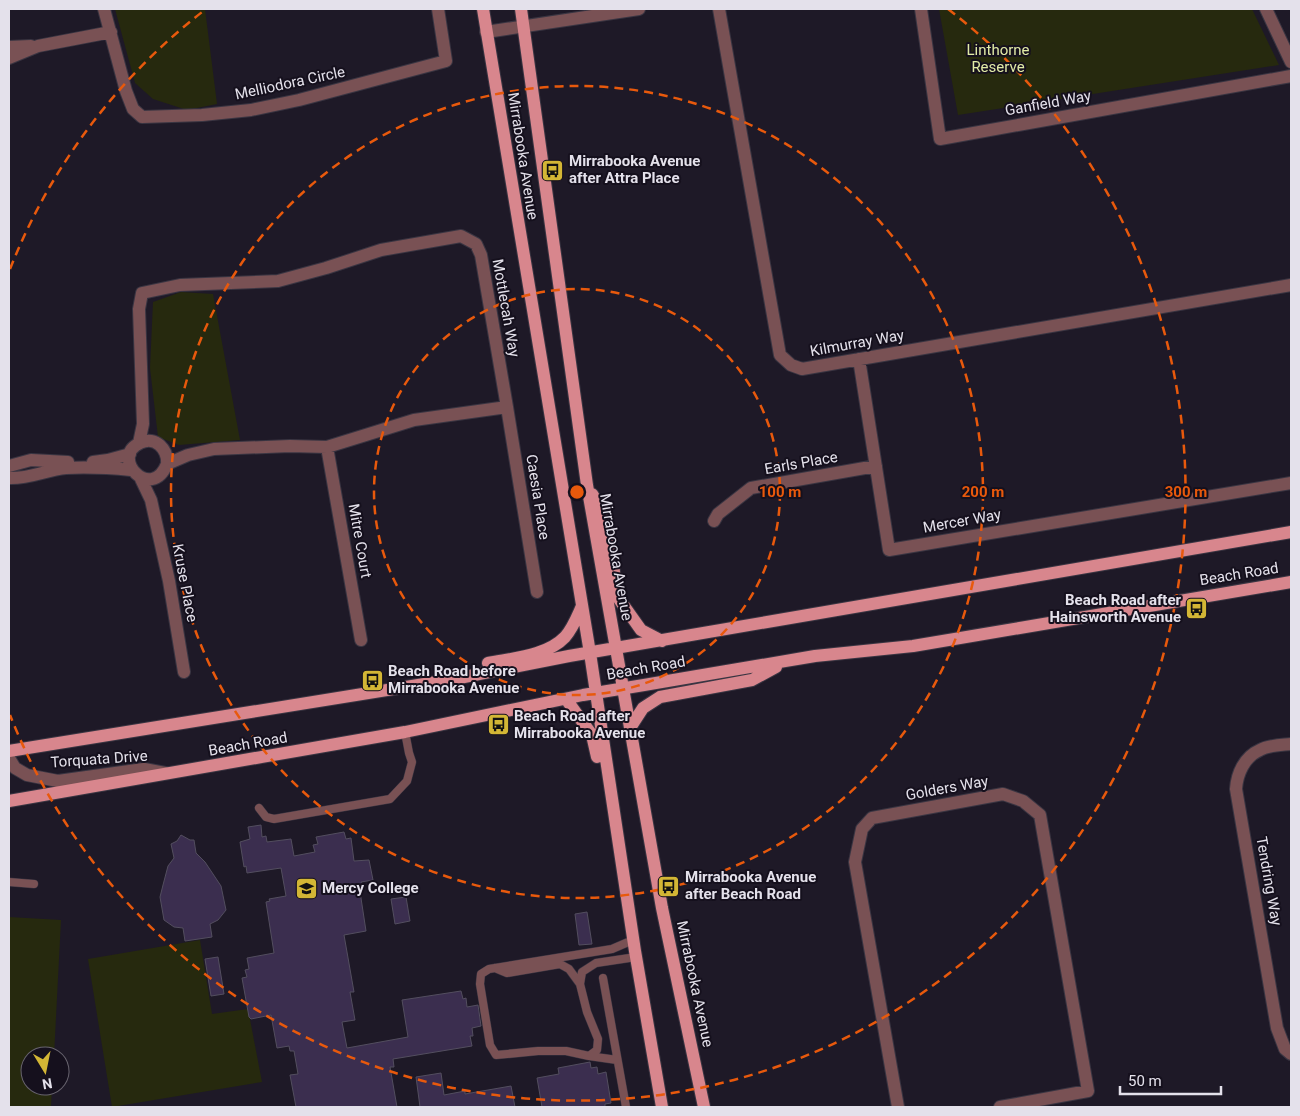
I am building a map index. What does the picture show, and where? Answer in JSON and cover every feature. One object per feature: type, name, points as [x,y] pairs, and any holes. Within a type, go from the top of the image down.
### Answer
[{"type":"main road","name":"Mirrabooka Avenue","points":[[483,9],[590,653],[633,940],[662,1107]]},
{"type":"main road","name":"Mirrabooka Avenue","points":[[521,9],[587,485],[662,908],[704,1107]]},
{"type":"main road","points":[[587,485],[603,512],[619,600],[641,630],[662,641]]},
{"type":"main road","name":"Beach Road","points":[[9,751],[448,680],[590,653],[1291,532]]},
{"type":"main road","name":"Beach Road","points":[[9,801],[405,732],[595,693],[815,656],[913,646],[1291,582]]},
{"type":"main road","points":[[448,680],[484,664],[544,650],[564,638],[575,623],[582,606]]},
{"type":"main road","points":[[630,728],[643,708],[660,697],[752,680],[786,662]]},
{"type":"main road","points":[[566,699],[576,711],[595,742],[610,836],[628,903]]},
{"type":"street","name":"Melliodora Circle","points":[[104,9],[126,91],[133,109],[142,117],[202,115],[251,110],[299,100],[446,61],[438,9]]},
{"type":"street","points":[[486,32],[639,9]]},
{"type":"street","name":"Kilmurray Way","points":[[719,9],[780,355],[791,365],[802,368],[859,359],[1291,285]]},
{"type":"street","name":"Ganfield Way","points":[[921,9],[940,139],[1291,76]]},
{"type":"street","points":[[1266,9],[1291,62]]},
{"type":"street","points":[[9,46],[38,46],[111,32]]},
{"type":"street","points":[[9,58],[38,46]]},
{"type":"street","name":"Mottlecah Way","points":[[130,454],[139,443],[143,424],[139,309],[142,293],[180,285],[278,281],[381,250],[461,236],[476,244],[481,255],[507,407],[414,420],[326,447],[290,446],[214,449],[188,455],[167,464]]},
{"type":"street","name":"Mercer Way","points":[[859,359],[889,550],[1291,483]]},
{"type":"street","name":"Caesia Place","points":[[507,407],[537,592]]},
{"type":"street","name":"Mottlecah Way","points":[[143,424],[153,441],[160,444],[165,450],[188,455]]},
{"type":"street","points":[[139,443],[153,441]]},
{"type":"street","name":"Mitre Court","points":[[326,447],[361,640]]},
{"type":"street","points":[[9,478],[32,476],[65,468],[113,468],[151,479],[158,477],[164,472],[167,464],[165,450]]},
{"type":"street","points":[[9,466],[31,460],[90,462],[108,460],[130,454],[129,463],[136,474]]},
{"type":"street","name":"Earls Place","points":[[714,521],[718,514],[751,488],[876,466]]},
{"type":"street","name":"Kruse Place","points":[[136,474],[151,500],[169,581],[184,672]]},
{"type":"street","name":"Kruse Place","points":[[151,500],[158,477]]},
{"type":"street","name":"Tendring Way","points":[[1291,744],[1260,749],[1249,758],[1240,769],[1236,789],[1278,1028],[1285,1049],[1291,1054]]},
{"type":"street","name":"Torquata Drive","points":[[9,758],[15,768],[27,776],[58,781],[144,769],[170,774]]},
{"type":"street","name":"Golders Way","points":[[898,1107],[855,862],[862,829],[872,818],[1004,794],[1023,801],[1040,815],[1088,1091],[1000,1107]]},
{"type":"lane","points":[[259,808],[266,817],[274,819],[390,799],[407,781],[412,762],[405,732]]},
{"type":"lane","points":[[9,882],[34,884]]},
{"type":"lane","points":[[617,1060],[560,1051],[496,1054],[490,1045],[480,984],[481,974],[488,969],[612,949],[633,940]]},
{"type":"lane","points":[[580,984],[582,972],[596,963],[636,957]]},
{"type":"lane","points":[[495,968],[507,973],[560,964],[569,969],[580,984],[587,1012],[598,1039],[597,1050],[589,1056]]},
{"type":"lane","points":[[603,978],[626,1107]]},
{"type":"green space","points":[[115,9],[205,9],[217,104],[187,110],[153,99],[135,83]]},
{"type":"green space","name":"Linthorne Reserve","points":[[939,9],[1252,9],[1279,65],[958,115]]},
{"type":"green space","points":[[181,292],[213,294],[240,440],[179,445],[158,437],[150,368],[153,302]]},
{"type":"green space","points":[[9,917],[61,920],[55,1046],[20,1046],[20,1096],[52,1096],[51,1107],[9,1107]]},
{"type":"green space","points":[[200,940],[212,1014],[248,1009],[262,1082],[112,1107],[88,959]]},
{"type":"building","points":[[261,825],[262,837],[266,836],[267,842],[291,839],[294,856],[315,852],[313,845],[318,844],[316,837],[344,832],[346,839],[351,838],[354,861],[369,860],[373,880],[361,882],[362,885],[359,885],[366,931],[344,935],[354,992],[350,992],[355,1020],[342,1022],[347,1048],[408,1037],[402,1000],[461,991],[463,999],[466,998],[467,1007],[478,1005],[481,1026],[472,1028],[473,1036],[470,1036],[472,1046],[393,1059],[394,1067],[390,1067],[397,1107],[296,1107],[290,1075],[298,1074],[294,1051],[290,1051],[289,1046],[277,1048],[271,1015],[251,1019],[249,1017],[242,978],[247,977],[245,970],[249,969],[247,958],[274,953],[266,902],[270,901],[269,899],[286,896],[281,868],[247,873],[246,866],[244,867],[240,842],[250,839],[248,827]]},
{"type":"building","points":[[181,835],[194,840],[196,853],[205,862],[221,886],[226,910],[218,920],[210,924],[212,937],[185,941],[183,928],[174,927],[164,920],[160,897],[168,866],[174,858],[171,844],[177,841]]},
{"type":"building","points":[[406,897],[410,921],[395,924],[391,899]]},
{"type":"building","points":[[587,912],[592,944],[579,945],[575,914]]},
{"type":"building","points":[[218,957],[224,994],[211,996],[205,959]]},
{"type":"building","points":[[590,1062],[591,1068],[597,1067],[598,1074],[606,1072],[611,1103],[605,1104],[605,1107],[542,1107],[537,1078],[559,1074],[558,1068]]},
{"type":"building","points":[[441,1073],[444,1095],[465,1091],[465,1094],[511,1086],[515,1107],[420,1107],[416,1077]]},
{"type":"place","name":"Mirrabooka Avenue after Attra Place","points":[[553,170]]},
{"type":"place","name":"Beach Road after Hainsworth Avenue","points":[[1197,609]]},
{"type":"place","name":"Beach Road before Mirrabooka Avenue","points":[[372,680]]},
{"type":"place","name":"Beach Road after Mirrabooka Avenue","points":[[498,725]]},
{"type":"place","name":"Mirrabooka Avenue after Beach Road","points":[[669,886]]},
{"type":"place","name":"Mercy College","points":[[306,888]]}]
